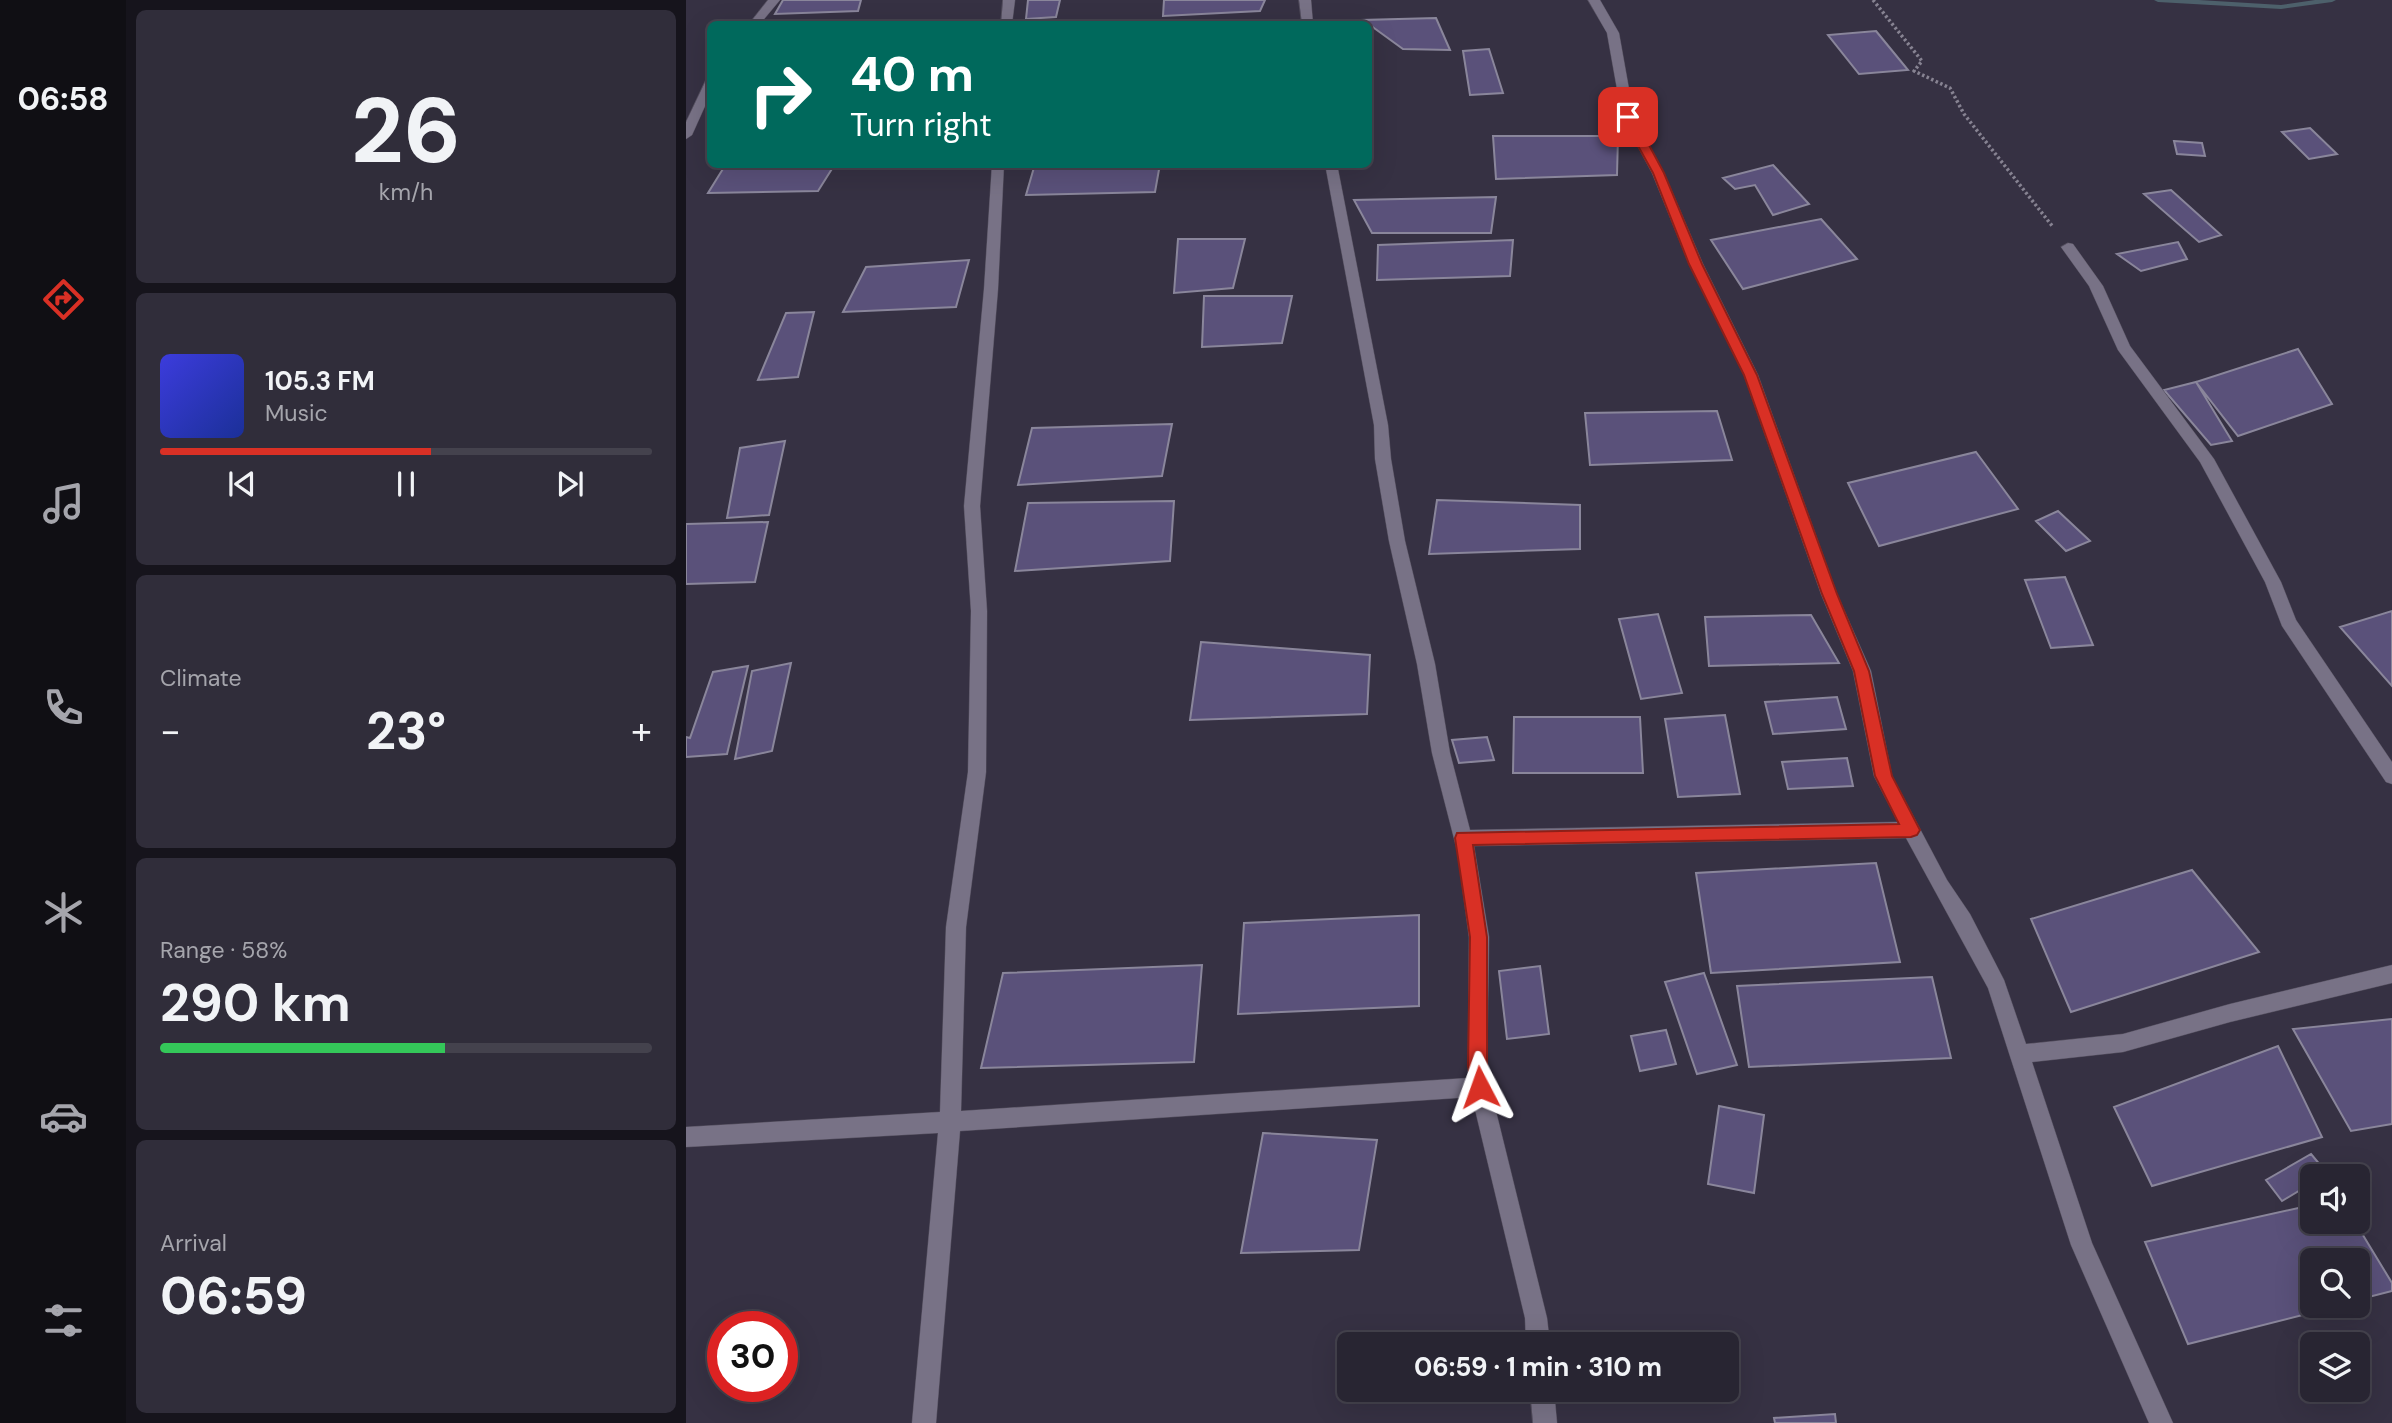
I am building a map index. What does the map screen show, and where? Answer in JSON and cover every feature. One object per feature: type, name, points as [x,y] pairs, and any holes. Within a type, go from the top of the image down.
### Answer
[{"type":"street","points":[[756,21],[774,0]]},
{"type":"street","points":[[1007,21],[1009,0]]},
{"type":"street","points":[[1305,0],[1308,21]]},
{"type":"street","points":[[1594,0],[1613,33],[1628,117],[1658,173],[1696,264],[1751,375],[1829,594],[1862,671],[1884,776],[1940,886],[1963,920],[1997,986],[2082,1245],[2161,1423]]},
{"type":"street","points":[[686,135],[707,90]]},
{"type":"street","points":[[924,1423],[950,1122],[956,927],[977,772],[979,611],[972,506],[991,289],[998,168]]},
{"type":"street","points":[[1332,168],[1381,425],[1383,459],[1398,541],[1426,664],[1441,753],[1463,838],[1479,937],[1477,1066],[1480,1087],[1537,1332]]},
{"type":"street","points":[[2068,247],[2096,286],[2123,346],[2206,459],[2273,582],[2288,622],[2392,777]]},
{"type":"street","points":[[1463,838],[1911,830]]},
{"type":"street","points":[[2018,1054],[2123,1043],[2230,1013],[2392,974]]},
{"type":"street","points":[[686,1137],[1172,1109],[1480,1087]]},
{"type":"street","points":[[1543,1402],[1545,1423]]},
{"type":"path","points":[[1873,0],[1922,61],[1914,71],[1950,88],[1964,114],[2013,173],[2068,247]]},
{"type":"building","points":[[783,0],[861,0],[858,11],[775,14]]},
{"type":"building","points":[[1028,0],[1060,0],[1056,17],[1026,19]]},
{"type":"building","points":[[1164,0],[1265,0],[1260,11],[1163,16]]},
{"type":"building","points":[[1436,18],[1450,50],[1403,49],[1372,27],[1372,21],[1363,20]]},
{"type":"building","points":[[1876,31],[1908,70],[1859,74],[1828,35]]},
{"type":"building","points":[[1489,49],[1503,93],[1470,95],[1463,51]]},
{"type":"building","points":[[2310,128],[2337,154],[2309,159],[2282,132]]},
{"type":"building","points":[[1493,136],[1618,136],[1617,175],[1496,179]]},
{"type":"building","points":[[2174,141],[2202,143],[2205,156],[2177,154]]},
{"type":"building","points":[[1773,165],[1809,204],[1773,215],[1755,185],[1735,189],[1723,178]]},
{"type":"building","points":[[724,168],[832,168],[818,191],[708,193]]},
{"type":"building","points":[[1034,168],[1159,168],[1155,192],[1026,195]]},
{"type":"building","points":[[2171,190],[2221,235],[2199,242],[2144,194]]},
{"type":"building","points":[[1496,197],[1491,233],[1372,233],[1354,200]]},
{"type":"building","points":[[1821,219],[1857,259],[1743,289],[1711,240]]},
{"type":"building","points":[[1178,239],[1245,239],[1233,288],[1174,293]]},
{"type":"building","points":[[1513,240],[1510,276],[1377,280],[1378,245]]},
{"type":"building","points":[[2178,242],[2187,259],[2141,271],[2117,254]]},
{"type":"building","points":[[969,260],[956,307],[843,312],[866,267]]},
{"type":"building","points":[[1204,296],[1292,296],[1282,343],[1202,347]]},
{"type":"building","points":[[814,312],[798,377],[758,380],[786,313]]},
{"type":"building","points":[[2298,349],[2332,404],[2238,436],[2196,382]]},
{"type":"building","points":[[2196,382],[2232,441],[2211,445],[2164,390]]},
{"type":"building","points":[[1717,411],[1732,460],[1590,465],[1585,413]]},
{"type":"building","points":[[1172,424],[1162,476],[1018,485],[1032,428]]},
{"type":"building","points":[[785,441],[769,515],[727,518],[740,448]]},
{"type":"building","points":[[1976,452],[2018,509],[1879,546],[1848,483]]},
{"type":"building","points":[[1437,500],[1580,505],[1580,549],[1429,554]]},
{"type":"building","points":[[1174,501],[1170,561],[1015,571],[1028,503]]},
{"type":"building","points":[[2058,511],[2090,541],[2066,551],[2036,521]]},
{"type":"building","points":[[768,522],[755,582],[686,584],[686,524]]},
{"type":"building","points":[[2065,577],[2093,645],[2051,648],[2025,580]]},
{"type":"building","points":[[2392,611],[2392,686],[2340,627]]},
{"type":"building","points":[[1658,614],[1682,693],[1641,699],[1619,619]]},
{"type":"building","points":[[1811,615],[1839,663],[1709,666],[1705,617]]},
{"type":"building","points":[[1201,642],[1370,655],[1367,714],[1190,720]]},
{"type":"building","points":[[791,663],[772,751],[735,759],[752,671]]},
{"type":"building","points":[[748,666],[727,754],[686,757],[686,737],[690,738],[713,672]]},
{"type":"building","points":[[1837,697],[1846,729],[1773,734],[1765,702]]},
{"type":"building","points":[[1725,715],[1740,794],[1678,797],[1665,719]]},
{"type":"building","points":[[1514,717],[1640,717],[1643,773],[1513,773]]},
{"type":"building","points":[[1487,737],[1494,760],[1459,763],[1452,740]]},
{"type":"building","points":[[1847,758],[1853,786],[1788,789],[1782,762]]},
{"type":"building","points":[[1876,863],[1900,962],[1711,973],[1696,873]]},
{"type":"building","points":[[2192,870],[2259,952],[2071,1012],[2031,919]]},
{"type":"building","points":[[1419,915],[1419,1006],[1238,1014],[1244,923]]},
{"type":"building","points":[[1202,965],[1194,1062],[981,1068],[1003,973]]},
{"type":"building","points":[[1540,966],[1549,1034],[1507,1039],[1499,971]]},
{"type":"building","points":[[1704,973],[1737,1065],[1697,1074],[1665,982]]},
{"type":"building","points":[[1932,977],[1951,1058],[1749,1067],[1737,986]]},
{"type":"building","points":[[2392,1019],[2392,1124],[2351,1131],[2293,1029]]},
{"type":"building","points":[[1666,1030],[1676,1064],[1640,1071],[1631,1036]]},
{"type":"building","points":[[2278,1046],[2322,1137],[2152,1186],[2114,1107]]},
{"type":"building","points":[[1719,1106],[1764,1115],[1754,1193],[1708,1184]]},
{"type":"building","points":[[1263,1133],[1377,1140],[1359,1250],[1241,1253]]},
{"type":"building","points":[[2311,1154],[2319,1164],[2300,1164],[2300,1190],[2282,1201],[2266,1180]]},
{"type":"building","points":[[2300,1208],[2300,1234],[2362,1234],[2392,1283],[2392,1291],[2370,1297],[2370,1248],[2300,1248],[2300,1316],[2188,1344],[2145,1242]]},
{"type":"building","points":[[1835,1414],[1836,1423],[1775,1423],[1774,1418]]},
{"type":"waterway","points":[[2158,0],[2281,7],[2332,0]]},
{"type":"route","points":[[1480,1087],[1477,1066],[1479,937],[1463,838],[1911,830],[1884,776],[1862,671],[1829,594],[1751,375],[1683,237],[1658,173],[1628,117]]}]
